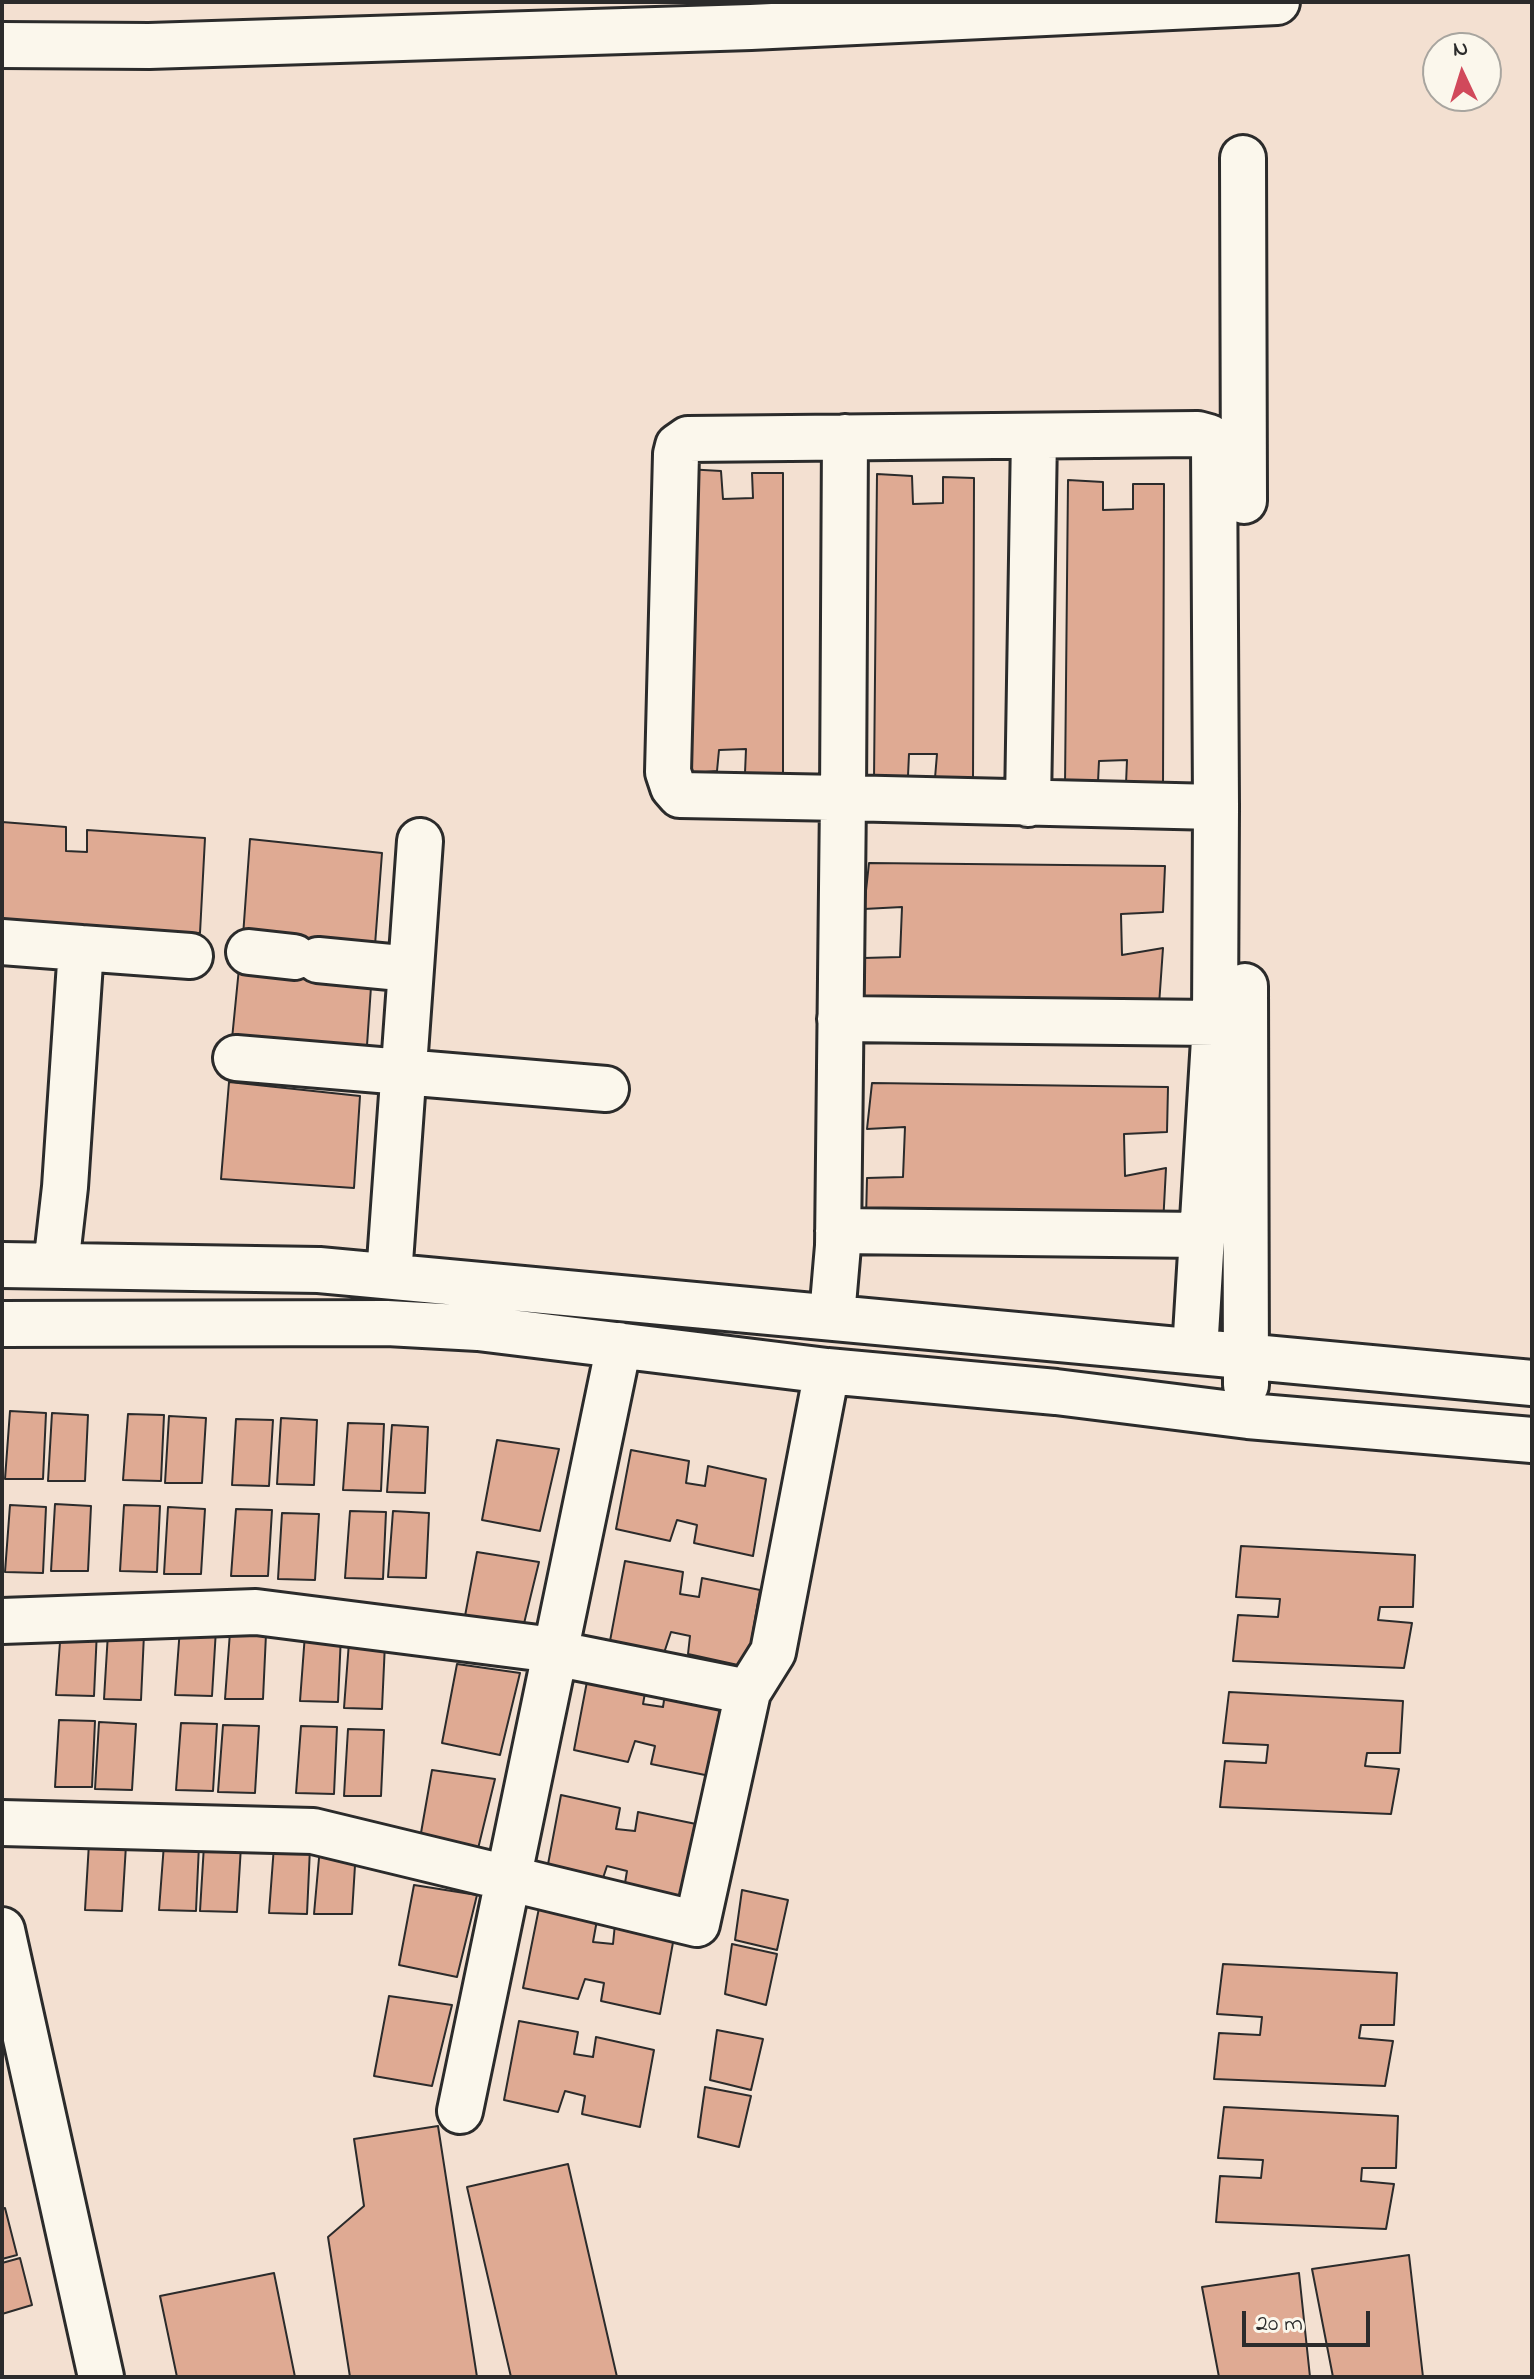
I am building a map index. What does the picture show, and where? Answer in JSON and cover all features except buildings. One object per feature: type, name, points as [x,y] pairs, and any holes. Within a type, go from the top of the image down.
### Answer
[{"type":"street","points":[[2,45],[149,46],[751,27],[1277,2]]},
{"type":"street","points":[[1243,158],[1245,1356],[1248,1416]]},
{"type":"street","points":[[1195,1351],[1215,1023],[1216,807],[1214,447],[1209,437],[1198,434],[688,439],[678,446],[668,772],[673,787],[680,795],[1216,807]]},
{"type":"street","points":[[1028,804],[1034,436]]},
{"type":"street","points":[[832,1316],[838,1231],[845,437]]},
{"type":"street","points":[[389,1276],[420,841]]},
{"type":"street","points":[[2,942],[190,956]]},
{"type":"street","points":[[56,1266],[65,1187],[81,948]]},
{"type":"street","points":[[249,952],[411,969]]},
{"type":"street","points":[[840,1019],[1215,1023]]},
{"type":"street","points":[[236,1058],[606,1089]]},
{"type":"street","points":[[838,1231],[1202,1235]]},
{"type":"street","points":[[2,1265],[319,1270],[1532,1383]]},
{"type":"street","points":[[2,1324],[387,1323],[478,1328],[827,1371],[1056,1392],[1248,1416],[1532,1440]]},
{"type":"street","points":[[460,2111],[619,1345]]},
{"type":"street","points":[[2,1823],[313,1831],[697,1924],[748,1692],[773,1652],[827,1371]]},
{"type":"street","points":[[2,1621],[256,1612],[554,1650],[554,1653],[748,1692]]},
{"type":"street","points":[[2,1930],[101,2377]]}]
